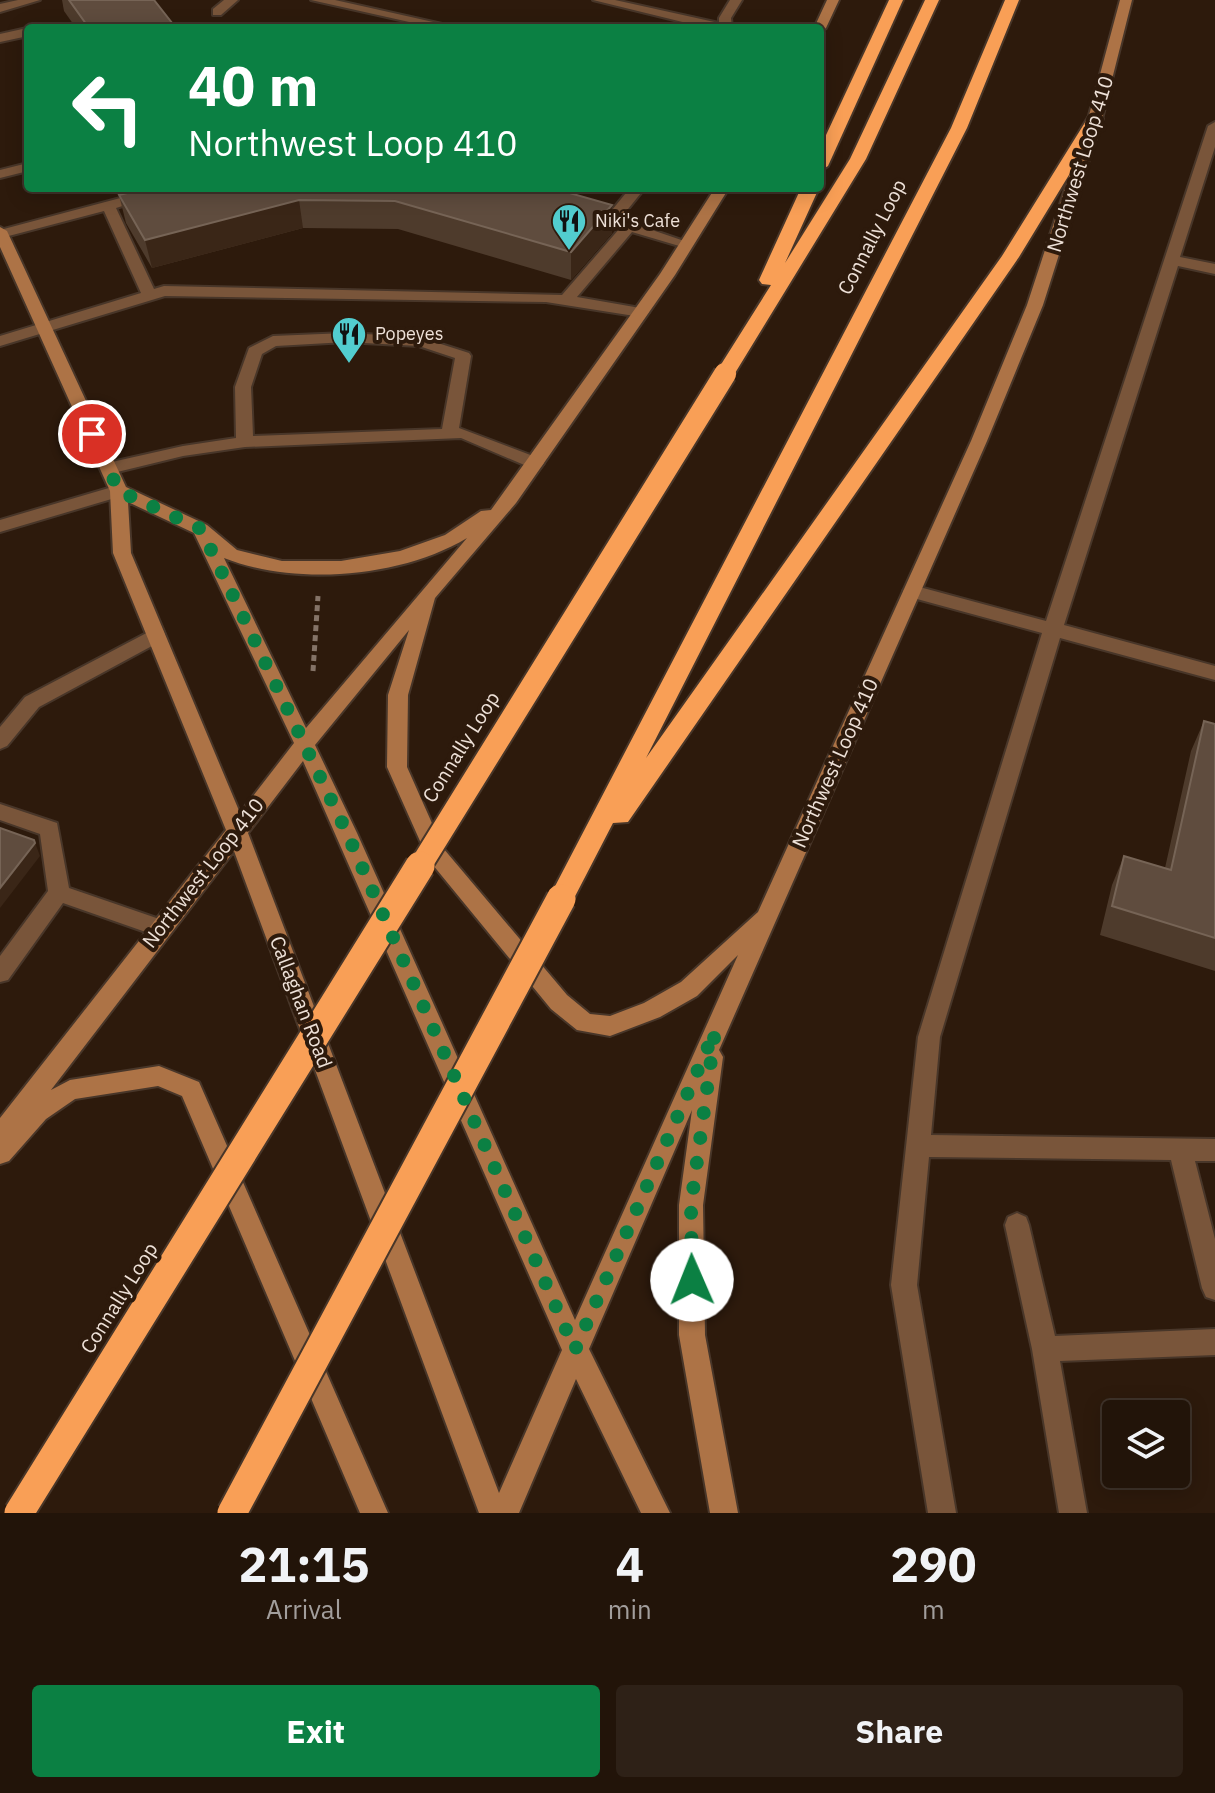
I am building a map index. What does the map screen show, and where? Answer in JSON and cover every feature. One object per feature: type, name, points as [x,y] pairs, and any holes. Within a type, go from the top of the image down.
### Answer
[{"type":"highway","points":[[824,157],[896,0]]},
{"type":"highway","name":"Connally Loop","points":[[19,1513],[858,159],[932,0]]},
{"type":"highway","name":"Connally Loop","points":[[232,1513],[561,899],[783,470],[959,128],[1012,0]]},
{"type":"highway","points":[[561,899],[1010,257],[1095,119]]},
{"type":"highway","points":[[725,374],[808,192]]},
{"type":"main road","points":[[822,24],[833,0]]},
{"type":"main road","name":"Northwest Loop 410","points":[[505,1513],[1035,305],[1095,119],[1126,0]]},
{"type":"main road","name":"Northwest Loop 410","points":[[0,1137],[10,1109],[429,593],[510,499],[641,312],[719,192]]},
{"type":"main road","name":"Callaghan Road","points":[[1,232],[119,491],[122,553],[236,829],[493,1513]]},
{"type":"main road","points":[[119,491],[201,529],[230,553],[270,566],[312,569],[359,565],[411,553],[452,538],[510,499]]},
{"type":"main road","points":[[201,529],[305,745],[575,1350],[656,1513]]},
{"type":"main road","points":[[429,593],[398,695],[397,767],[435,853],[559,1002],[585,1023],[610,1026],[652,1010],[689,989],[770,910]]},
{"type":"main road","points":[[715,1031],[691,1205],[692,1335],[724,1513]]},
{"type":"main road","points":[[0,1153],[38,1111],[70,1090],[118,1080],[159,1076],[191,1089],[374,1513]]},
{"type":"street","points":[[0,8],[34,0]]},
{"type":"street","points":[[217,12],[232,0]]},
{"type":"street","points":[[317,0],[433,24]]},
{"type":"street","points":[[599,0],[707,24]]},
{"type":"street","points":[[725,24],[725,18],[736,0]]},
{"type":"street","points":[[18,17],[24,28]]},
{"type":"street","points":[[0,38],[24,34]]},
{"type":"street","points":[[942,1513],[904,1285],[929,1037],[1053,629],[1215,126]]},
{"type":"street","points":[[0,174],[24,168]]},
{"type":"street","points":[[611,220],[635,192]]},
{"type":"street","points":[[1,232],[108,205],[125,194]]},
{"type":"street","points":[[108,205],[149,295]]},
{"type":"street","points":[[567,206],[686,244]]},
{"type":"street","points":[[566,300],[629,226]]},
{"type":"street","points":[[1172,260],[1215,269]]},
{"type":"street","points":[[0,341],[149,295],[179,291],[517,296],[641,312]]},
{"type":"street","points":[[245,442],[243,387],[255,351],[273,341],[411,338],[442,345],[463,356],[450,433]]},
{"type":"street","points":[[109,468],[183,451],[245,442],[450,433],[463,433],[535,463]]},
{"type":"street","points":[[0,526],[119,491]]},
{"type":"street","points":[[912,591],[1215,673]]},
{"type":"street","points":[[0,741],[32,702],[156,635]]},
{"type":"street","points":[[0,812],[50,829],[59,893],[0,973]]},
{"type":"street","points":[[59,893],[160,928]]},
{"type":"street","points":[[916,1146],[1215,1150]]},
{"type":"street","points":[[1180,1150],[1215,1288]]},
{"type":"street","points":[[1017,1225],[1045,1349],[1073,1513]]},
{"type":"street","points":[[1045,1349],[1215,1342]]},
{"type":"path","points":[[303,681],[313,671],[318,595]]},
{"type":"path","points":[[313,671],[326,678]]},
{"type":"building","points":[[69,0],[154,0],[173,24],[86,24]]},
{"type":"building","points":[[131,192],[566,192],[612,205],[571,252],[395,201],[299,200],[145,240],[119,195]]},
{"type":"building","points":[[1204,721],[1215,724],[1215,938],[1112,906],[1124,856],[1171,870]]},
{"type":"building","points":[[0,828],[35,843],[0,888]]},
{"type":"place","name":"Niki's Cafe","points":[[569,252]]},
{"type":"place","name":"Popeyes","points":[[349,365]]},
{"type":"route","points":[[92,434],[119,491],[201,529],[347,833],[575,1350],[715,1031],[691,1205],[692,1280]]}]
